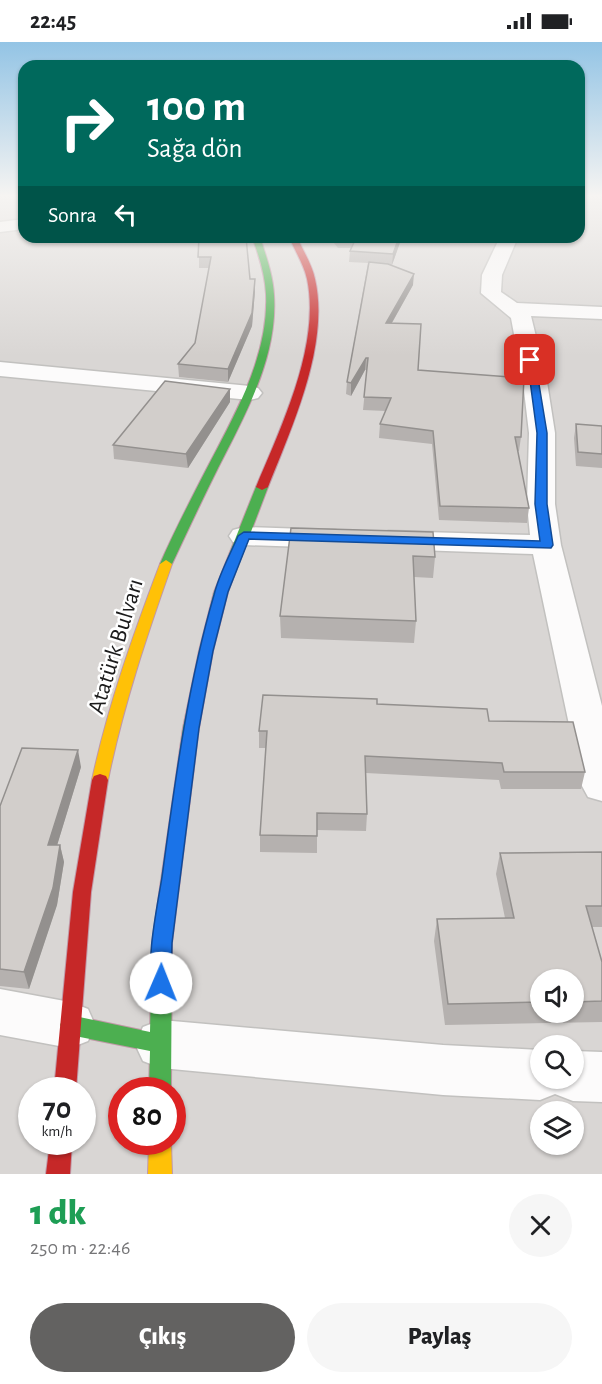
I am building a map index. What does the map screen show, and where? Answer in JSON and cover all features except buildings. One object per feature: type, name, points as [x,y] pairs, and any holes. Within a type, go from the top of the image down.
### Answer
[{"type":"highway","name":"Atatürk Bulvarı","points":[[66,1077],[86,875],[101,774],[133,658],[164,567],[250,393],[272,306],[267,266],[261,250]]},
{"type":"highway","points":[[70,1025],[161,1067],[162,943],[191,728],[206,651],[221,592],[244,536],[311,349],[314,303],[311,279],[298,250]]},
{"type":"highway","points":[[58,1174],[60,1155]]},
{"type":"highway","points":[[160,1155],[160,1174]]},
{"type":"street","points":[[503,250],[492,275],[491,293],[499,301],[514,309],[520,317],[535,382],[541,423],[541,504],[546,545],[602,786]]},
{"type":"street","points":[[514,309],[602,313]]},
{"type":"street","points":[[0,369],[250,393]]},
{"type":"street","points":[[244,536],[546,545]]},
{"type":"street","points":[[0,1012],[70,1025]]},
{"type":"street","points":[[161,1067],[443,1070],[530,1074]]},
{"type":"street","points":[[584,1076],[602,1077]]},
{"type":"shaded area","points":[[0,250],[602,250],[602,1174],[0,1174]]},
{"type":"traffic: fast","points":[[166,564],[244,404],[264,350],[269,322],[270,294],[266,266],[260,250]]},
{"type":"traffic: fast","points":[[160,1077],[162,943],[191,728],[206,651],[221,592],[262,487]]},
{"type":"traffic: fast","points":[[70,1025],[161,1044]]},
{"type":"traffic: slow","points":[[100,780],[109,738],[140,636],[166,564]]},
{"type":"traffic: slow","points":[[160,1155],[160,1174]]},
{"type":"traffic: jam","points":[[262,487],[300,384],[313,328],[314,302],[311,279],[299,250]]},
{"type":"traffic: jam","points":[[66,1077],[82,892],[100,780]]},
{"type":"traffic: jam","points":[[58,1174],[60,1155]]},
{"type":"route","points":[[161,983],[162,943],[191,728],[206,651],[221,592],[244,536],[546,545],[541,504],[542,433],[530,360]]}]
